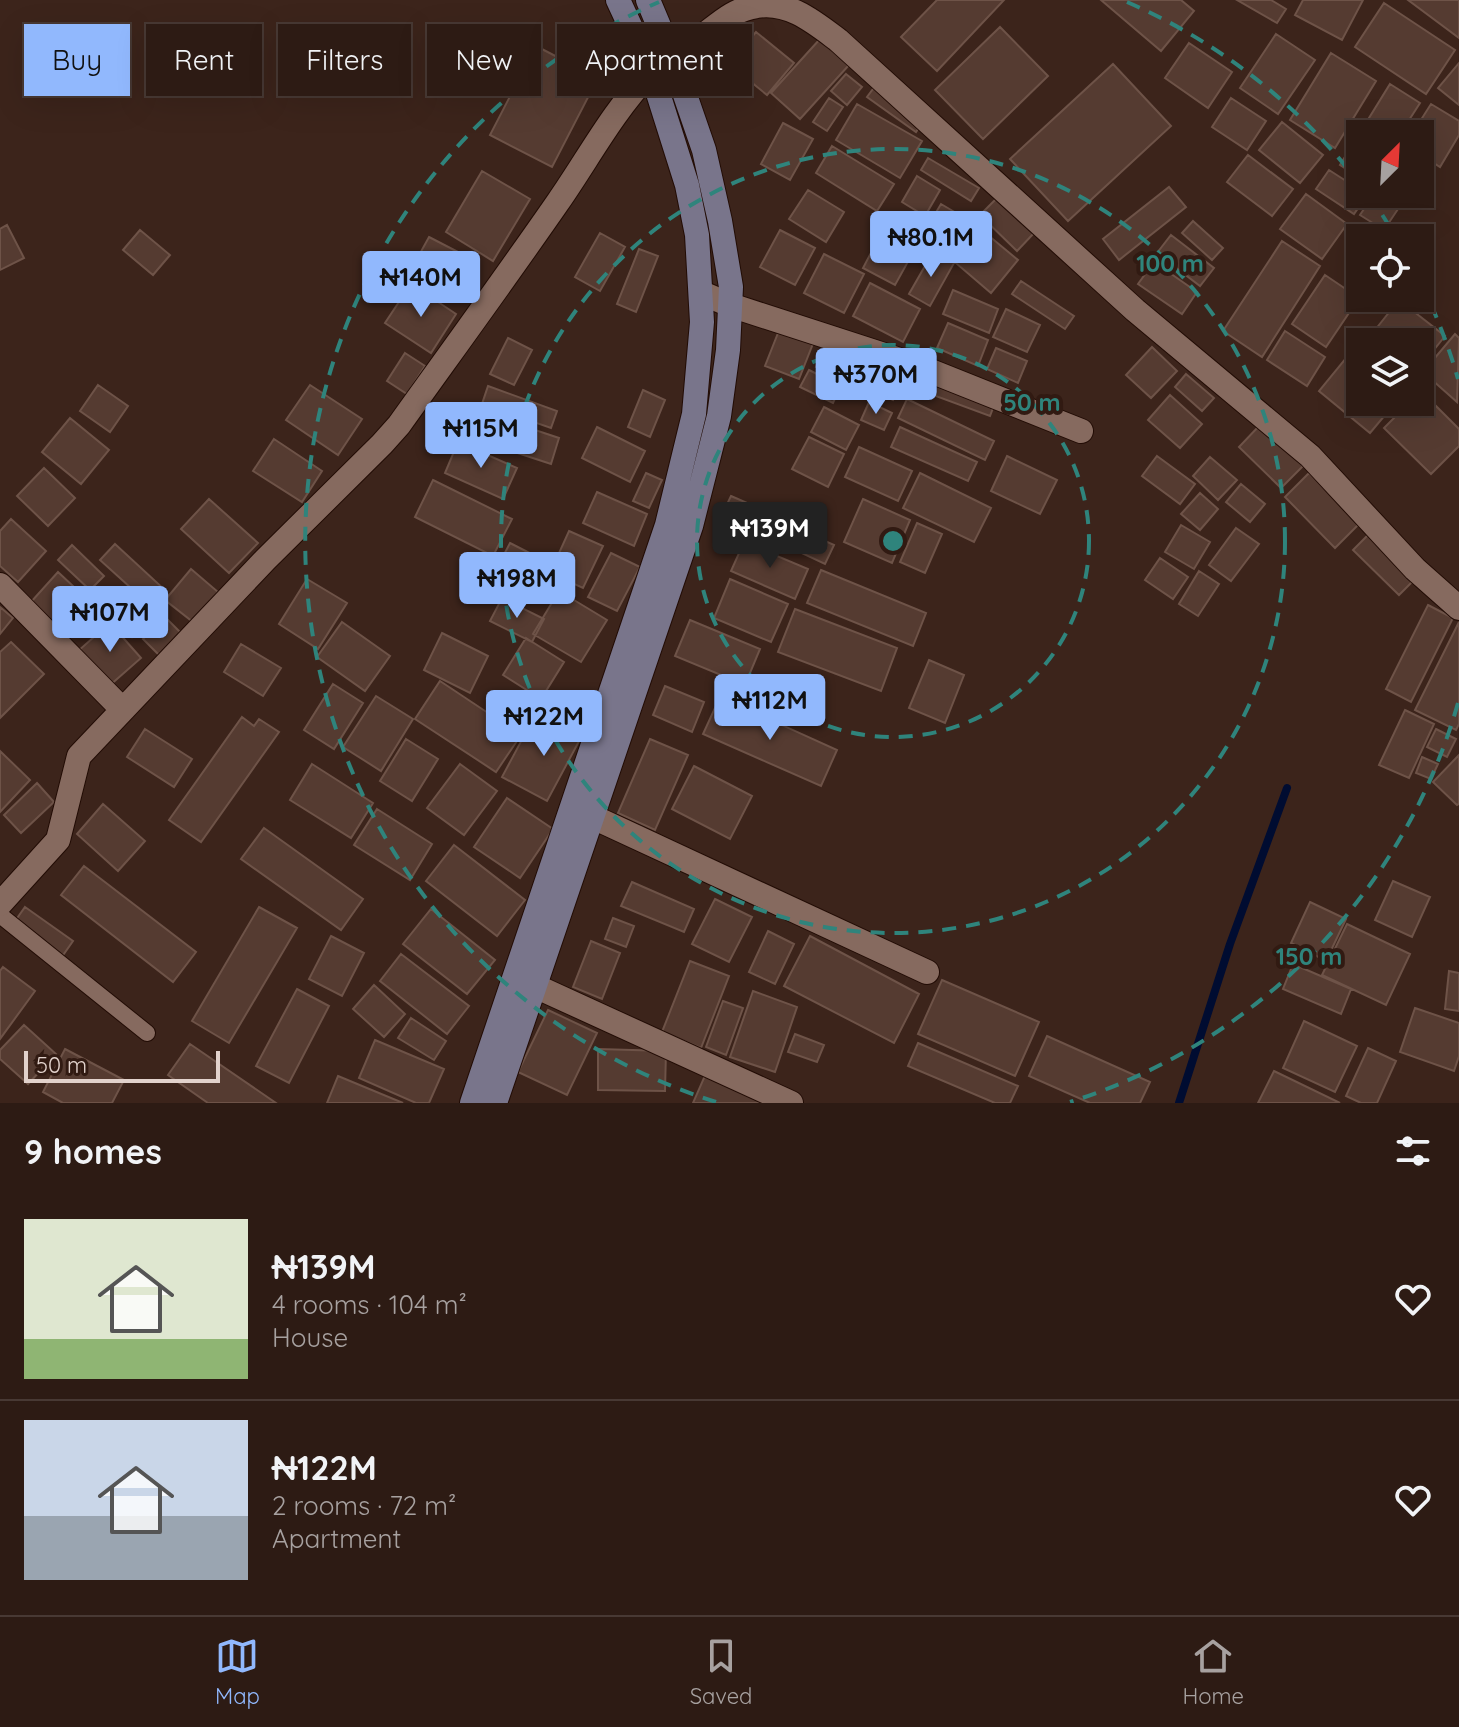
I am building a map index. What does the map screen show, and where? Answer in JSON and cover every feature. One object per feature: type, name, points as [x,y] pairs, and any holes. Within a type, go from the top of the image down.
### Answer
[{"type":"street","points":[[618,0],[629,24]]},
{"type":"street","points":[[648,0],[658,24]]},
{"type":"street","points":[[716,24],[744,8],[759,5],[786,7],[814,22],[884,80],[1135,310],[1310,456],[1415,569],[1459,608]]},
{"type":"street","points":[[0,904],[58,840],[79,756],[265,560],[399,425],[630,96]]},
{"type":"street","points":[[472,1103],[679,480],[694,414],[702,322],[697,235],[687,185],[659,96]]},
{"type":"street","points":[[495,1103],[691,526],[719,416],[731,287],[704,150],[685,96]]},
{"type":"street","points":[[702,293],[730,305],[918,366],[1081,431]]},
{"type":"street","points":[[0,585],[122,709]]},
{"type":"street","points":[[593,817],[927,972]]},
{"type":"street","points":[[535,986],[791,1103]]},
{"type":"lane","points":[[0,915],[147,1033]]},
{"type":"building","points":[[937,0],[1004,0],[937,71],[901,37]]},
{"type":"building","points":[[1101,0],[1181,0],[1194,11],[1161,51]]},
{"type":"building","points":[[1237,0],[1271,0],[1286,9],[1277,23]]},
{"type":"building","points":[[1303,0],[1363,0],[1342,40],[1295,15]]},
{"type":"building","points":[[1408,0],[1459,0],[1459,38]]},
{"type":"building","points":[[1384,3],[1455,50],[1426,94],[1355,47]]},
{"type":"building","points":[[1000,27],[1048,76],[983,139],[935,90]]},
{"type":"building","points":[[756,32],[794,63],[767,95],[752,83],[752,37]]},
{"type":"building","points":[[1276,34],[1315,60],[1278,114],[1240,88]]},
{"type":"building","points":[[820,39],[849,65],[800,119],[771,93]]},
{"type":"building","points":[[1189,43],[1232,72],[1208,108],[1165,78]]},
{"type":"building","points":[[541,49],[557,57],[557,96],[589,96],[552,167],[490,135],[510,96],[541,96]]},
{"type":"building","points":[[1331,53],[1376,81],[1352,120],[1346,120],[1346,130],[1335,148],[1290,120]]},
{"type":"building","points":[[1459,63],[1459,105],[1438,88]]},
{"type":"building","points":[[1113,64],[1171,126],[1068,221],[1010,159]]},
{"type":"building","points":[[846,74],[862,87],[847,105],[831,91]]},
{"type":"building","points":[[1390,84],[1420,103],[1409,120],[1368,120]]},
{"type":"building","points":[[876,85],[924,120],[916,132],[867,97]]},
{"type":"building","points":[[829,98],[843,107],[827,131],[813,122]]},
{"type":"building","points":[[1231,98],[1266,121],[1247,150],[1212,127]]},
{"type":"building","points":[[857,104],[922,141],[900,178],[836,140]]},
{"type":"building","points":[[1431,104],[1459,121],[1459,135],[1440,167],[1434,163],[1434,120],[1421,120]]},
{"type":"building","points":[[1282,122],[1323,155],[1300,183],[1259,150]]},
{"type":"building","points":[[783,123],[813,139],[790,180],[761,164]]},
{"type":"building","points":[[832,146],[894,184],[877,211],[816,173]]},
{"type":"building","points":[[1248,155],[1293,189],[1272,216],[1227,182]]},
{"type":"building","points":[[1346,155],[1346,169],[1340,165]]},
{"type":"building","points":[[928,158],[979,188],[971,201],[921,170]]},
{"type":"building","points":[[1329,170],[1346,181],[1346,208],[1358,208],[1354,214],[1316,189]]},
{"type":"building","points":[[482,171],[530,199],[493,261],[446,232]]},
{"type":"building","points":[[917,176],[940,190],[925,216],[902,202]]},
{"type":"building","points":[[1169,187],[1186,207],[1119,260],[1103,239]]},
{"type":"building","points":[[808,190],[844,212],[826,242],[789,219]]},
{"type":"building","points":[[1306,194],[1347,224],[1322,259],[1280,229]]},
{"type":"building","points":[[998,197],[1035,232],[1017,251],[980,215]]},
{"type":"building","points":[[941,204],[963,217],[948,244],[925,231]]},
{"type":"building","points":[[1365,208],[1399,208],[1388,224],[1374,224],[1360,215]]},
{"type":"building","points":[[1193,221],[1223,248],[1212,260],[1182,233]]},
{"type":"building","points":[[7,225],[24,258],[0,270],[0,229]]},
{"type":"building","points":[[977,226],[1018,260],[991,293],[950,258]]},
{"type":"building","points":[[140,230],[170,255],[153,275],[123,250]]},
{"type":"building","points":[[780,230],[815,248],[795,285],[760,267]]},
{"type":"building","points":[[882,232],[915,249],[895,285],[863,268]]},
{"type":"building","points":[[600,233],[625,247],[600,291],[575,277]]},
{"type":"building","points":[[1171,235],[1214,268],[1200,286],[1157,253]]},
{"type":"building","points":[[429,237],[460,253],[444,284],[412,268]]},
{"type":"building","points":[[1282,241],[1320,266],[1262,357],[1223,331]]},
{"type":"building","points":[[639,249],[658,256],[636,312],[617,304]]},
{"type":"building","points":[[933,252],[954,263],[930,306],[909,294]]},
{"type":"building","points":[[824,254],[864,274],[844,313],[804,293]]},
{"type":"building","points":[[1154,262],[1197,292],[1182,314],[1138,284]]},
{"type":"building","points":[[1325,275],[1346,289],[1346,312],[1350,312],[1326,347],[1292,324]]},
{"type":"building","points":[[1021,281],[1074,316],[1065,329],[1012,294]]},
{"type":"building","points":[[870,283],[920,309],[903,342],[853,316]]},
{"type":"building","points":[[411,284],[456,314],[431,353],[385,323]]},
{"type":"building","points":[[953,290],[998,309],[989,333],[943,314]]},
{"type":"building","points":[[1006,309],[1040,325],[1027,352],[993,337]]},
{"type":"building","points":[[1389,312],[1414,312],[1445,336],[1434,350],[1434,328],[1377,328]]},
{"type":"building","points":[[948,323],[988,340],[978,366],[937,348]]},
{"type":"building","points":[[780,328],[814,341],[799,379],[765,366]]},
{"type":"building","points":[[1285,331],[1325,357],[1307,386],[1267,360]]},
{"type":"building","points":[[1455,334],[1459,338],[1457,402],[1434,382],[1434,359]]},
{"type":"building","points":[[508,338],[532,350],[514,385],[490,374]]},
{"type":"building","points":[[1152,347],[1177,371],[1151,398],[1126,375]]},
{"type":"building","points":[[823,348],[901,381],[893,400],[816,367]]},
{"type":"building","points":[[996,348],[1027,361],[1018,383],[987,369]]},
{"type":"building","points":[[405,353],[425,366],[407,394],[387,381]]},
{"type":"building","points":[[1346,358],[1346,413],[1319,391]]},
{"type":"building","points":[[809,370],[841,386],[833,403],[800,387]]},
{"type":"building","points":[[920,372],[996,400],[990,416],[914,388]]},
{"type":"building","points":[[1186,374],[1214,398],[1202,411],[1175,387]]},
{"type":"building","points":[[98,385],[128,406],[110,432],[80,411]]},
{"type":"building","points":[[310,385],[362,419],[338,455],[286,420]]},
{"type":"building","points":[[488,386],[557,411],[551,428],[482,404]]},
{"type":"building","points":[[643,390],[665,400],[650,437],[628,427]]},
{"type":"building","points":[[1170,395],[1202,424],[1180,448],[1148,420]]},
{"type":"building","points":[[907,399],[994,441],[985,460],[898,418]]},
{"type":"building","points":[[869,402],[892,413],[884,430],[861,420]]},
{"type":"building","points":[[1434,404],[1459,429],[1459,446],[1431,474],[1384,428],[1396,416],[1434,416]]},
{"type":"building","points":[[824,407],[859,425],[846,450],[811,432]]},
{"type":"building","points":[[472,409],[559,438],[551,464],[463,435]]},
{"type":"building","points":[[1349,416],[1384,416],[1370,433]]},
{"type":"building","points":[[70,418],[109,450],[81,484],[42,452]]},
{"type":"building","points":[[1260,425],[1303,466],[1281,488],[1239,447]]},
{"type":"building","points":[[597,427],[645,451],[630,482],[582,458]]},
{"type":"building","points":[[900,427],[977,462],[968,481],[891,447]]},
{"type":"building","points":[[809,437],[844,454],[828,487],[792,469]]},
{"type":"building","points":[[274,439],[322,471],[302,502],[253,471]]},
{"type":"building","points":[[458,442],[517,468],[503,499],[445,473]]},
{"type":"building","points":[[859,447],[912,471],[898,501],[845,477]]},
{"type":"building","points":[[1007,456],[1057,480],[1040,514],[991,491]]},
{"type":"building","points":[[1157,456],[1195,484],[1180,504],[1142,476]]},
{"type":"building","points":[[1210,457],[1237,480],[1218,500],[1193,476]]},
{"type":"building","points":[[44,468],[75,498],[48,526],[17,496]]},
{"type":"building","points":[[646,473],[662,480],[649,508],[633,501]]},
{"type":"building","points":[[920,473],[991,508],[974,542],[903,508]]},
{"type":"building","points":[[1309,473],[1359,524],[1335,548],[1285,497]]},
{"type":"building","points":[[433,480],[512,519],[493,556],[415,517]]},
{"type":"building","points":[[1241,484],[1265,504],[1250,522],[1226,502]]},
{"type":"building","points":[[597,492],[647,514],[634,546],[583,523]]},
{"type":"building","points":[[1200,493],[1218,509],[1200,530],[1181,514]]},
{"type":"building","points":[[731,496],[770,513],[757,543],[717,525]]},
{"type":"building","points":[[209,499],[258,543],[229,573],[181,529]]},
{"type":"building","points":[[863,499],[910,520],[892,563],[844,542]]},
{"type":"building","points":[[11,519],[46,551],[18,582],[0,566],[0,531]]},
{"type":"building","points":[[781,521],[834,545],[825,564],[772,539]]},
{"type":"building","points":[[917,523],[942,534],[925,573],[900,562]]},
{"type":"building","points":[[1181,525],[1210,542],[1194,569],[1165,552]]},
{"type":"building","points":[[1236,528],[1259,544],[1231,581],[1209,565]]},
{"type":"building","points":[[569,531],[603,546],[583,588],[550,573]]},
{"type":"building","points":[[1368,535],[1414,580],[1399,595],[1353,550]]},
{"type":"building","points":[[744,542],[808,569],[795,599],[731,571]]},
{"type":"building","points":[[510,543],[551,564],[540,585],[499,564]]},
{"type":"building","points":[[115,544],[166,591],[152,607],[100,560]]},
{"type":"building","points":[[72,545],[104,576],[90,590],[58,560]]},
{"type":"building","points":[[611,553],[640,567],[617,611],[588,597]]},
{"type":"building","points":[[1160,558],[1188,577],[1173,599],[1145,580]]},
{"type":"building","points":[[191,569],[218,592],[193,622],[165,600]]},
{"type":"building","points":[[821,570],[926,613],[913,646],[807,603]]},
{"type":"building","points":[[1199,571],[1219,584],[1198,616],[1179,604]]},
{"type":"building","points":[[58,572],[90,602],[62,631],[31,602]]},
{"type":"building","points":[[307,579],[347,603],[318,649],[279,624]]},
{"type":"building","points":[[730,579],[788,604],[771,642],[714,618]]},
{"type":"building","points":[[121,590],[150,618],[132,637],[103,608]]},
{"type":"building","points":[[559,591],[607,620],[581,662],[533,634]]},
{"type":"building","points":[[502,598],[544,619],[532,642],[490,621]]},
{"type":"building","points":[[1428,605],[1453,618],[1411,702],[1386,689]]},
{"type":"building","points":[[0,607],[13,618],[0,634]]},
{"type":"building","points":[[795,609],[897,648],[881,691],[778,652]]},
{"type":"building","points":[[165,617],[183,635],[161,657],[143,639]]},
{"type":"building","points":[[690,620],[760,649],[745,685],[675,656]]},
{"type":"building","points":[[342,622],[390,656],[365,691],[317,657]]},
{"type":"building","points":[[1459,622],[1459,724],[1456,730],[1415,710]]},
{"type":"building","points":[[110,623],[141,658],[109,686],[78,651]]},
{"type":"building","points":[[442,633],[488,656],[470,693],[424,670]]},
{"type":"building","points":[[526,638],[564,662],[541,699],[503,675]]},
{"type":"building","points":[[11,642],[44,674],[0,718],[0,652]]},
{"type":"building","points":[[241,644],[281,668],[263,696],[224,672]]},
{"type":"building","points":[[929,660],[964,675],[945,723],[909,708]]},
{"type":"building","points":[[440,681],[521,735],[496,772],[415,719]]},
{"type":"building","points":[[333,684],[363,703],[334,749],[304,730]]},
{"type":"building","points":[[665,686],[704,702],[692,732],[653,715]]},
{"type":"building","points":[[376,696],[413,719],[381,771],[343,747]]},
{"type":"building","points":[[720,697],[837,750],[821,786],[703,734]]},
{"type":"building","points":[[1405,710],[1434,724],[1409,778],[1379,765]]},
{"type":"building","points":[[557,715],[585,730],[547,801],[502,777],[525,734],[541,743]]},
{"type":"building","points":[[242,717],[254,726],[259,719],[279,732],[201,842],[169,820]]},
{"type":"building","points":[[145,729],[192,759],[174,787],[127,757]]},
{"type":"building","points":[[1436,729],[1456,739],[1447,757],[1427,747]]},
{"type":"building","points":[[406,739],[438,759],[412,801],[380,781]]},
{"type":"building","points":[[650,739],[688,755],[655,830],[618,813]]},
{"type":"building","points":[[0,751],[30,780],[0,812]]},
{"type":"building","points":[[1459,755],[1459,804],[1457,805],[1433,782]]},
{"type":"building","points":[[1422,757],[1438,764],[1431,779],[1416,773]]},
{"type":"building","points":[[312,764],[373,803],[351,838],[290,800]]},
{"type":"building","points":[[460,764],[497,791],[464,835],[427,808]]},
{"type":"building","points":[[694,766],[752,796],[730,839],[672,809]]},
{"type":"building","points":[[37,783],[54,802],[21,833],[4,815]]},
{"type":"building","points":[[507,798],[553,829],[520,878],[474,847]]},
{"type":"building","points":[[103,804],[145,841],[118,871],[77,834]]},
{"type":"building","points":[[377,809],[432,844],[410,880],[354,845]]},
{"type":"building","points":[[264,828],[363,899],[341,930],[241,859]]},
{"type":"building","points":[[454,845],[525,900],[497,936],[426,881]]},
{"type":"building","points":[[84,866],[196,952],[173,982],[61,895]]},
{"type":"building","points":[[1393,881],[1430,897],[1412,937],[1375,920]]},
{"type":"building","points":[[632,882],[694,909],[684,932],[621,906]]},
{"type":"building","points":[[715,899],[752,917],[729,962],[692,944]]},
{"type":"building","points":[[1310,902],[1346,919],[1326,961],[1291,943]]},
{"type":"building","points":[[25,907],[73,941],[61,958],[13,924]]},
{"type":"building","points":[[259,907],[297,928],[229,1043],[192,1021]]},
{"type":"building","points":[[431,909],[495,960],[467,994],[403,944]]},
{"type":"building","points":[[613,918],[634,926],[626,947],[605,939]]},
{"type":"building","points":[[1347,924],[1410,954],[1386,1005],[1322,975]]},
{"type":"building","points":[[768,931],[794,944],[775,984],[749,972]]},
{"type":"building","points":[[331,936],[364,953],[342,996],[309,979]]},
{"type":"building","points":[[810,936],[919,994],[894,1043],[784,986]]},
{"type":"building","points":[[591,941],[620,953],[602,999],[573,987]]},
{"type":"building","points":[[401,954],[469,1006],[447,1034],[380,981]]},
{"type":"building","points":[[690,961],[729,976],[701,1048],[662,1032]]},
{"type":"building","points":[[1293,964],[1351,989],[1341,1014],[1283,989]]},
{"type":"building","points":[[3,967],[35,991],[0,1039],[0,971]]},
{"type":"building","points":[[1449,971],[1459,973],[1459,1011],[1445,1009]]},
{"type":"building","points":[[942,980],[1039,1022],[1015,1076],[918,1034]]},
{"type":"building","points":[[374,985],[405,1014],[384,1037],[353,1009]]},
{"type":"building","points":[[297,989],[329,1006],[289,1083],[256,1066]]},
{"type":"building","points":[[753,991],[797,1007],[775,1072],[730,1057]]},
{"type":"building","points":[[723,1001],[743,1008],[726,1055],[706,1047]]},
{"type":"building","points":[[1415,1008],[1459,1023],[1459,1056],[1454,1071],[1400,1052]]},
{"type":"building","points":[[548,1010],[597,1033],[567,1095],[518,1072]]},
{"type":"building","points":[[411,1018],[446,1041],[434,1060],[398,1038]]},
{"type":"building","points":[[1304,1021],[1357,1046],[1335,1092],[1283,1068]]},
{"type":"building","points":[[24,1025],[56,1054],[28,1084],[0,1059],[0,1050]]},
{"type":"building","points":[[795,1034],[824,1045],[817,1062],[788,1052]]},
{"type":"building","points":[[1047,1036],[1150,1082],[1140,1103],[1090,1103],[1029,1076]]},
{"type":"building","points":[[375,1040],[444,1069],[429,1103],[416,1103],[359,1078]]},
{"type":"building","points":[[918,1043],[1018,1086],[1010,1103],[995,1103],[908,1066]]},
{"type":"building","points":[[190,1044],[276,1103],[208,1103],[168,1075]]},
{"type":"building","points":[[1368,1048],[1396,1061],[1377,1103],[1361,1103],[1346,1096]]},
{"type":"building","points":[[65,1049],[124,1080],[112,1103],[63,1103],[43,1092]]},
{"type":"building","points":[[598,1049],[666,1051],[665,1091],[598,1090]]},
{"type":"building","points":[[707,1071],[778,1103],[693,1103]]},
{"type":"building","points":[[1274,1071],[1340,1103],[1258,1103]]},
{"type":"building","points":[[338,1076],[403,1103],[327,1103]]},
{"type":"waterway","points":[[1179,1103],[1230,944],[1287,788]]}]
